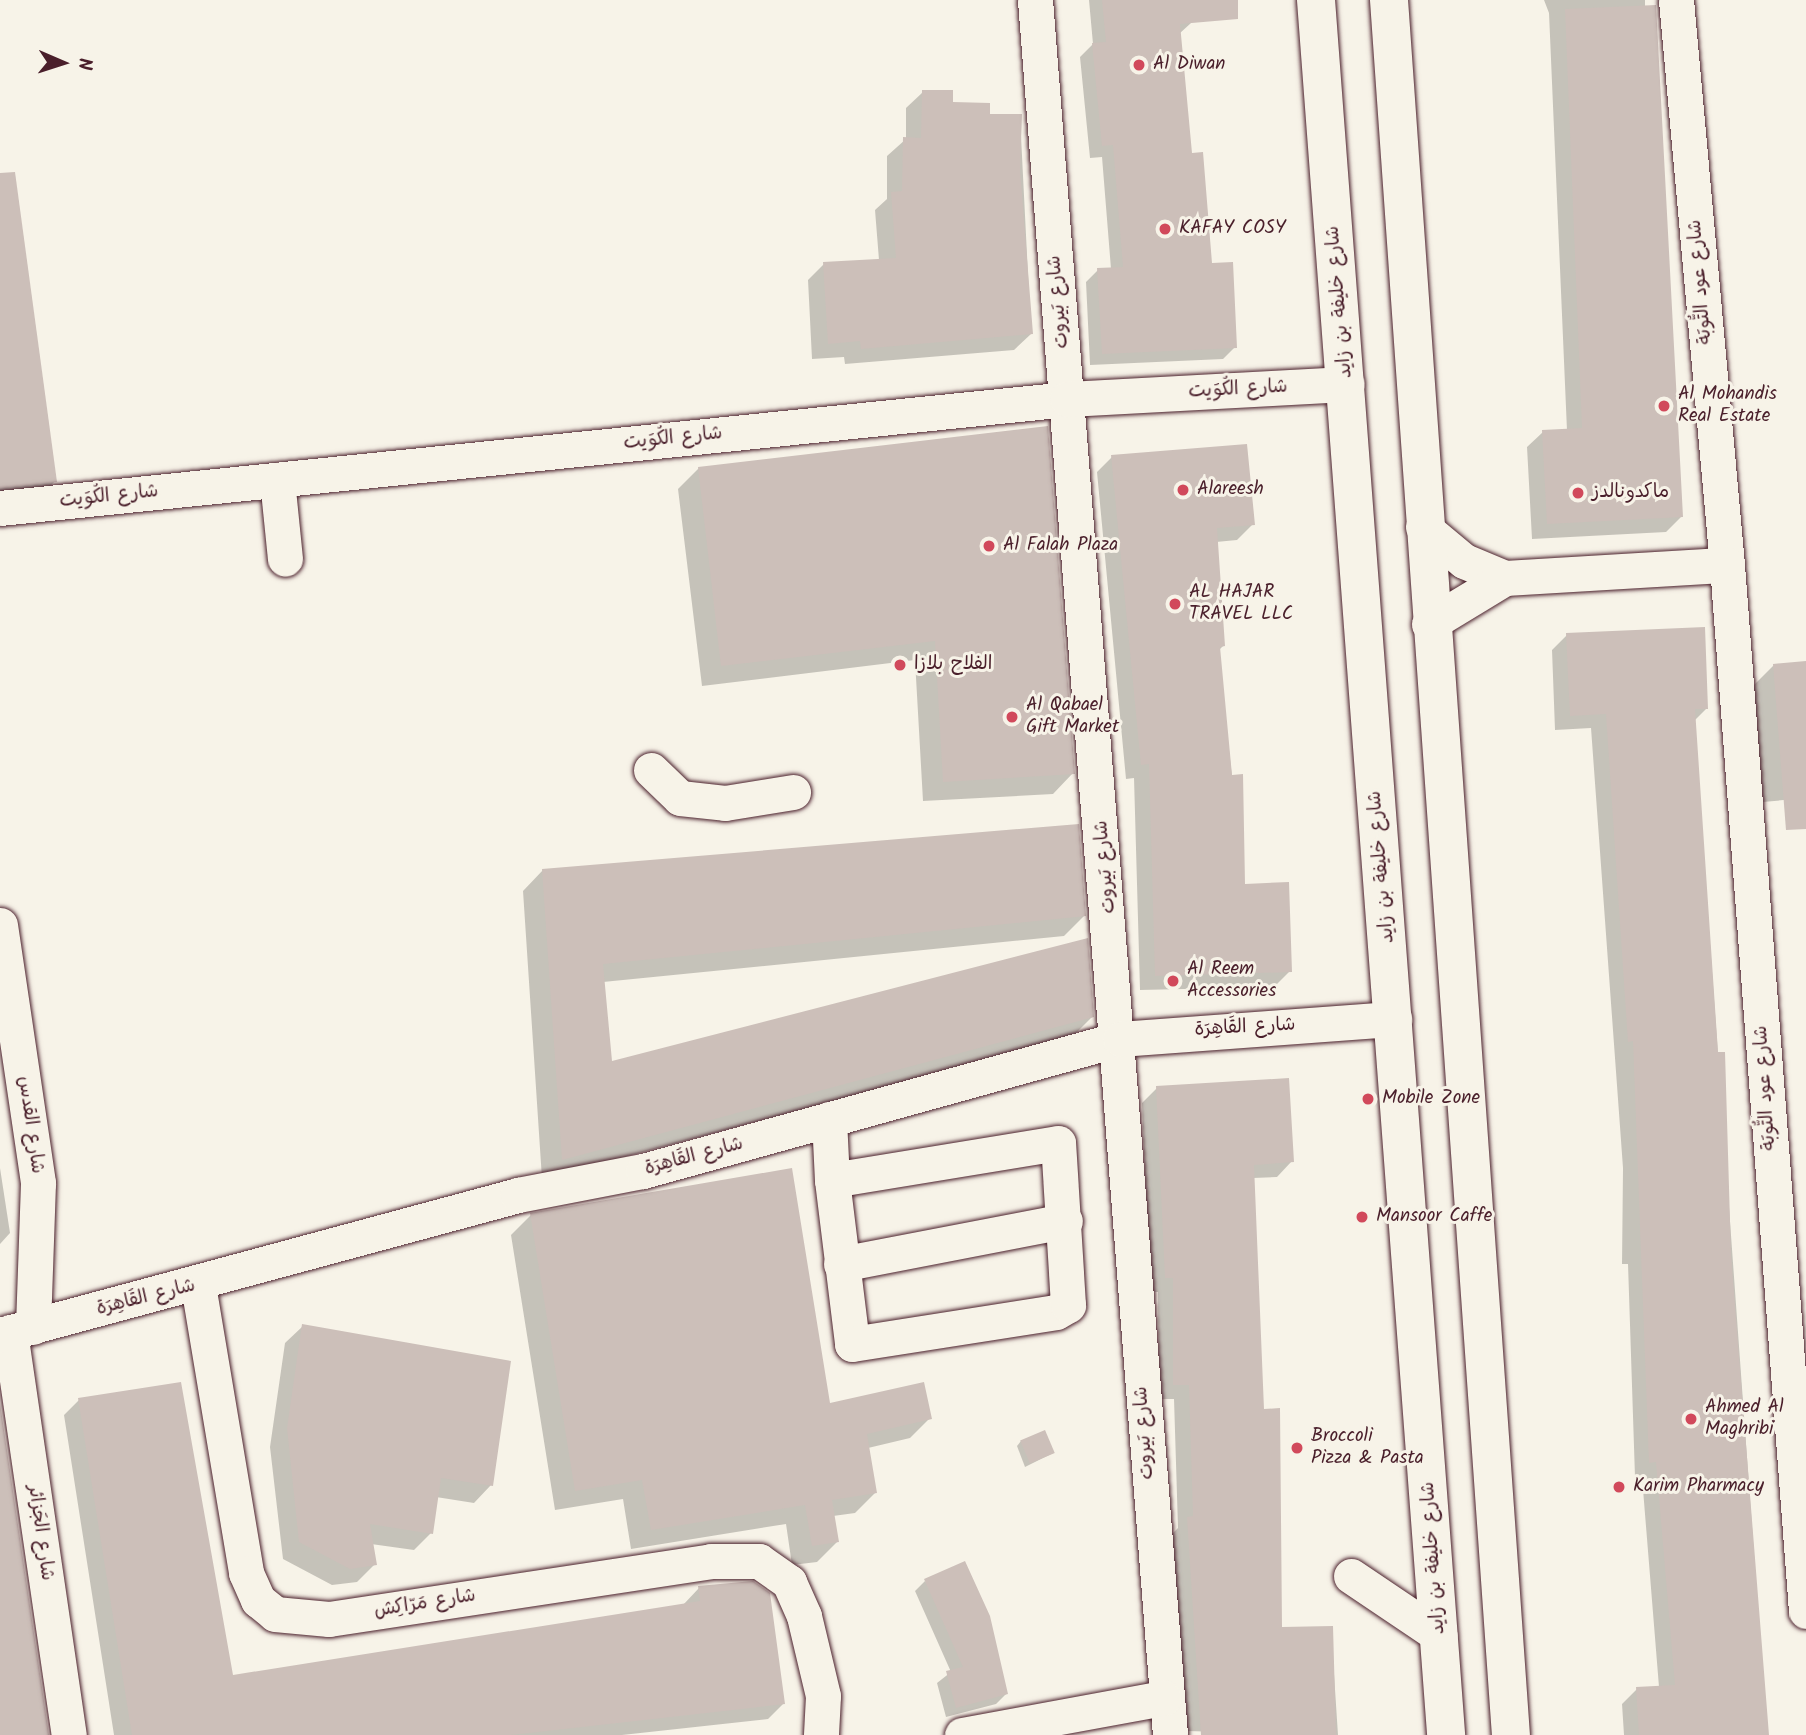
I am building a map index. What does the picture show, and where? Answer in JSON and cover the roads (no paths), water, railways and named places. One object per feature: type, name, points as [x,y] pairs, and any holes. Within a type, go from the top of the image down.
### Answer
[{"type":"main road","name":"شارع خليفة بن زايد","points":[[1316,0],[1347,384],[1446,1735]]},
{"type":"main road","points":[[1388,0],[1429,624],[1511,1735]]},
{"type":"main road","points":[[1444,1693],[1461,1735]]},
{"type":"street","name":"شارع بَيروت","points":[[1035,0],[1120,1039],[1164,1698],[1170,1735]]},
{"type":"street","name":"شارع عود التُّوبَة","points":[[1676,0],[1727,565],[1806,1611]]},
{"type":"street","name":"شارع الكُوَيت","points":[[0,508],[1067,399],[1347,384]]},
{"type":"street","points":[[277,480],[285,559]]},
{"type":"street","points":[[1423,527],[1464,561],[1505,578],[1727,565]]},
{"type":"street","points":[[1429,624],[1505,578]]},
{"type":"street","points":[[651,770],[680,798],[725,803],[793,792]]},
{"type":"street","name":"شارع القدس","points":[[0,925],[38,1183],[14,1331]]},
{"type":"street","name":"شارع القَاهِرَة","points":[[14,1331],[198,1285],[518,1195],[634,1173],[1120,1039],[1394,1019]]},
{"type":"street","points":[[829,1119],[832,1180],[852,1345],[1056,1312],[1068,1297],[1061,1154],[1052,1140],[832,1180]]},
{"type":"street","points":[[841,1264],[1065,1221]]},
{"type":"street","name":"شارع مَرّاكِش","points":[[198,1285],[246,1573],[258,1600],[275,1614],[329,1619],[740,1557],[759,1561],[789,1582],[804,1615],[823,1696],[844,1735]]},
{"type":"street","name":"شارع الجَزائر","points":[[14,1331],[69,1735]]},
{"type":"street","points":[[1351,1576],[1440,1636]]},
{"type":"street","name":"شارع مَرّاكِش","points":[[821,1735],[823,1696]]},
{"type":"street","points":[[962,1735],[1164,1698]]},
{"type":"place","name":"Al Diwan","points":[[1139,65]]},
{"type":"place","name":"KAFAY COSY","points":[[1165,229]]},
{"type":"place","name":"Al Mohandis Real Estate","points":[[1664,406]]},
{"type":"place","name":"Alareesh","points":[[1183,490]]},
{"type":"place","name":"ماكدونالدز","points":[[1578,493]]},
{"type":"place","name":"Al Falah Plaza","points":[[989,546]]},
{"type":"place","name":"AL HAJAR TRAVEL LLC","points":[[1175,604]]},
{"type":"place","name":"الفلاح بلازا","points":[[900,665]]},
{"type":"place","name":"Al Qabael Gift Market","points":[[1012,717]]},
{"type":"place","name":"Al Reem Accessories","points":[[1173,981]]},
{"type":"place","name":"Mobile Zone","points":[[1368,1099]]},
{"type":"place","name":"Mansoor Caffe","points":[[1362,1217]]},
{"type":"place","name":"Ahmed Al Maghribi","points":[[1691,1419]]},
{"type":"place","name":"Broccoli Pizza & Pasta","points":[[1297,1448]]},
{"type":"place","name":"Karim Pharmacy","points":[[1619,1487]]}]
